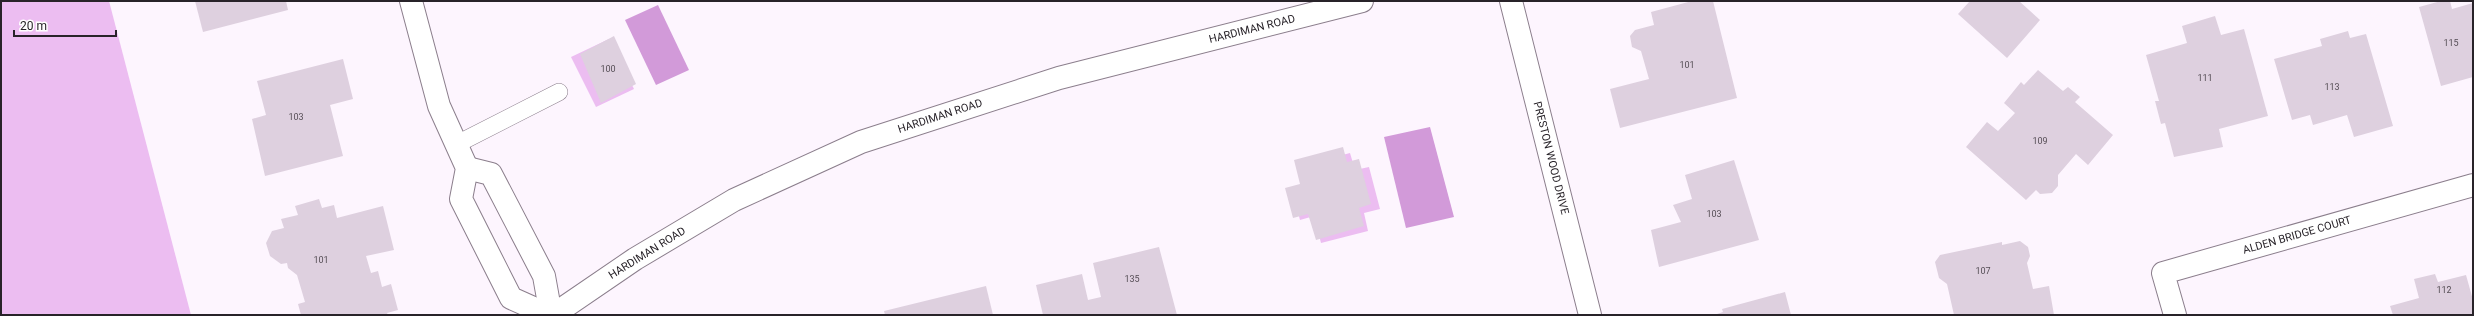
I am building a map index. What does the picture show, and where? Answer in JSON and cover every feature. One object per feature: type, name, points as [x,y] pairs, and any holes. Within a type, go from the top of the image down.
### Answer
[{"type":"street","points":[[411,1],[439,106],[467,168],[462,199],[511,298],[551,315]]},
{"type":"street","name":"HARDIMAN ROAD","points":[[551,315],[635,259],[734,200],[861,142],[1059,78],[1362,1]]},
{"type":"street","name":"PRESTON WOOD DRIVE","points":[[1511,1],[1586,314]]},
{"type":"street","points":[[467,168],[491,174],[544,276],[551,315]]},
{"type":"street","name":"ALDEN BRIDGE COURT","points":[[2175,315],[2163,273],[2473,185]]},
{"type":"lane","points":[[457,144],[559,92]]},
{"type":"shaded area","points":[[1,1],[109,1],[191,315],[1,315]]},
{"type":"shaded area","points":[[658,5],[689,70],[656,85],[625,20]]},
{"type":"shaded area","points":[[609,39],[634,89],[596,107],[571,57]]},
{"type":"shaded area","points":[[1430,127],[1454,217],[1406,228],[1384,137]]},
{"type":"shaded area","points":[[1350,153],[1355,170],[1369,167],[1380,209],[1364,213],[1368,231],[1321,243],[1314,216],[1300,220],[1293,194],[1307,191],[1301,166]]},
{"type":"building","points":[[195,1],[286,1],[288,10],[203,32]]},
{"type":"building","points":[[1692,1],[1713,1],[1737,98],[1620,128],[1610,89],[1649,79],[1641,51],[1632,47],[1630,36],[1635,30],[1654,25],[1651,12]]},
{"type":"building","points":[[1970,1],[2019,1],[2040,20],[2007,58],[1958,14]]},
{"type":"building","points":[[2441,1],[2450,1],[2452,9],[2473,3],[2473,77],[2441,86],[2419,7]]},
{"type":"building","points":[[2215,16],[2221,35],[2244,29],[2268,116],[2219,129],[2223,147],[2174,157],[2165,123],[2161,124],[2155,101],[2159,101],[2146,55],[2187,43],[2182,26]]},
{"type":"building","points":[[2348,31],[2350,38],[2366,34],[2393,126],[2354,137],[2347,115],[2313,125],[2310,115],[2292,120],[2274,59],[2322,46],[2320,39]]},
{"type":"building","points":[[614,36],[636,84],[601,103],[580,54]]},
{"type":"building","points":[[343,59],[353,99],[330,105],[343,156],[265,176],[252,119],[266,115],[257,81]]},
{"type":"building","points":[[2038,70],[2063,91],[2068,87],[2080,97],[2075,102],[2113,135],[2088,165],[2076,154],[2058,175],[2058,186],[2052,193],[2040,194],[2036,190],[2026,200],[1966,147],[1987,122],[1998,131],[2015,113],[2004,103],[2021,82],[2024,85]]},
{"type":"building","points":[[1343,147],[1347,162],[1359,159],[1371,204],[1359,208],[1364,226],[1316,240],[1308,214],[1293,218],[1285,188],[1300,184],[1294,160]]},
{"type":"building","points":[[1734,160],[1759,240],[1659,267],[1651,230],[1681,222],[1673,205],[1692,199],[1685,175]]},
{"type":"building","points":[[319,199],[322,208],[334,205],[337,218],[383,206],[394,250],[366,256],[371,273],[378,271],[382,287],[391,284],[398,310],[387,313],[388,315],[301,315],[298,304],[305,302],[297,275],[288,268],[287,263],[281,264],[270,256],[266,243],[272,231],[284,228],[281,219],[298,215],[295,206]]},
{"type":"building","points":[[2020,241],[2028,247],[2030,256],[2027,263],[2033,289],[2049,286],[2054,315],[1954,315],[1947,284],[1939,278],[1935,262],[1940,255],[2002,242],[2002,245]]},
{"type":"building","points":[[1159,247],[1177,315],[1043,315],[1036,285],[1082,274],[1088,300],[1101,297],[1093,263]]},
{"type":"building","points":[[2435,274],[2438,282],[2466,275],[2473,300],[2473,315],[2393,315],[2390,306],[2419,298],[2414,279]]},
{"type":"building","points":[[986,286],[993,315],[885,315],[884,311]]},
{"type":"building","points":[[1785,292],[1791,315],[1714,315],[1723,312],[1722,309]]}]
